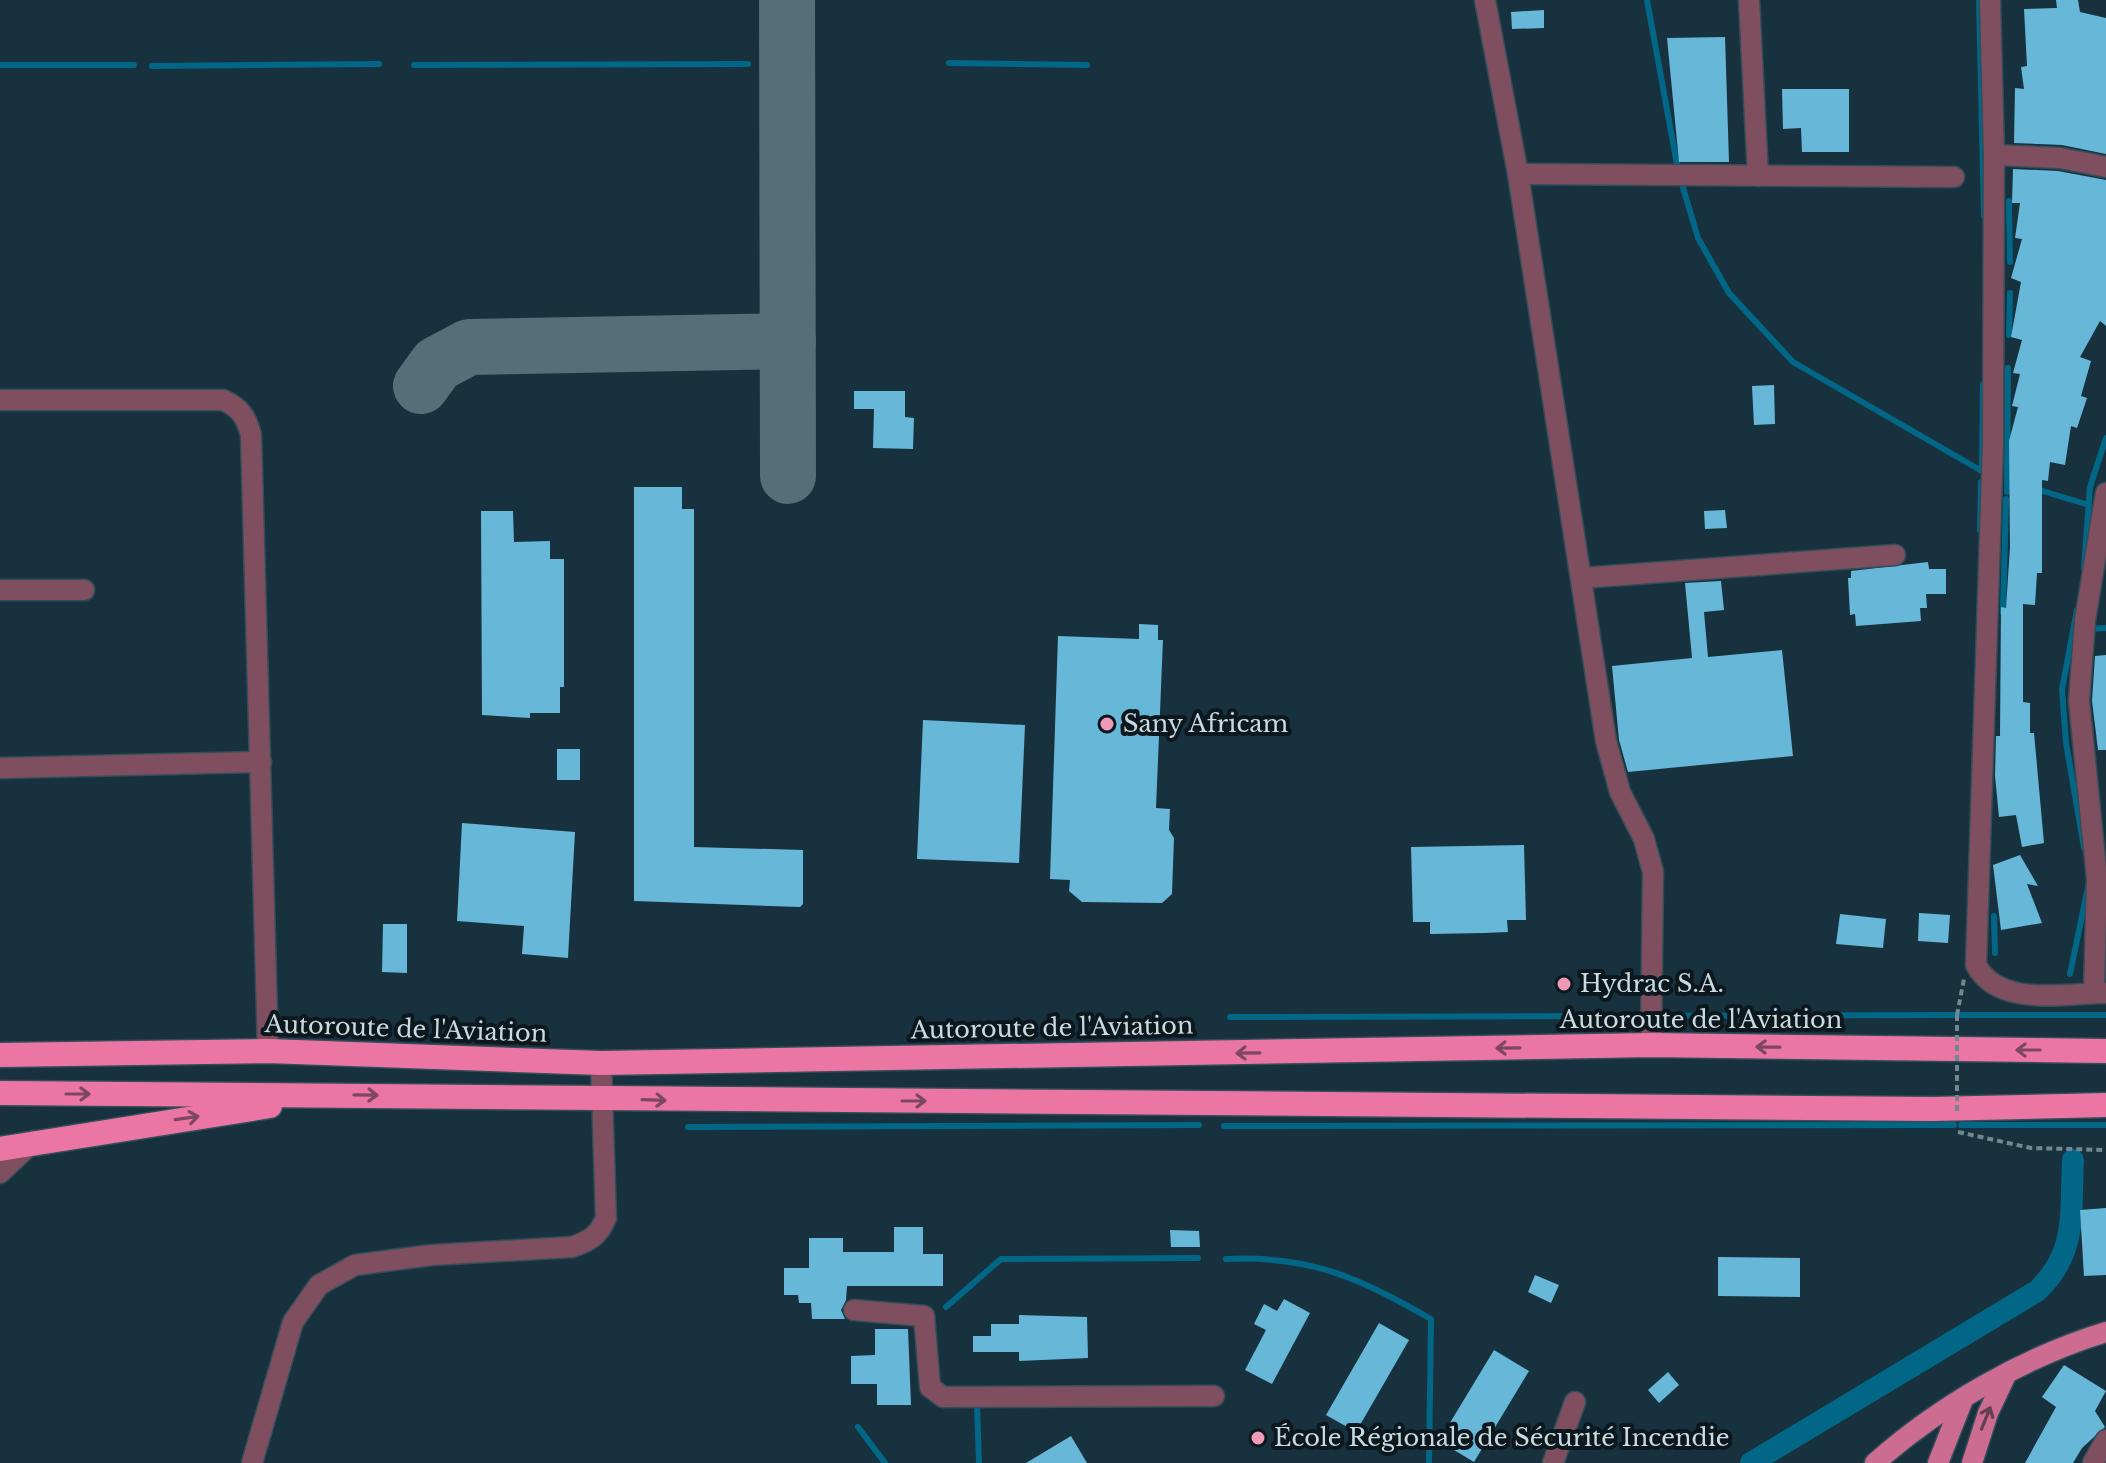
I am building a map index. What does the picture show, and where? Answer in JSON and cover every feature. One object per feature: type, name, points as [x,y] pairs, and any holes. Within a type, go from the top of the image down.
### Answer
[{"type":"highway","name":"Autoroute de l'Aviation","points":[[0,1055],[268,1051],[601,1063],[1651,1045],[2106,1051]]},
{"type":"highway","points":[[0,1093],[1932,1109],[2106,1105]]},
{"type":"highway","points":[[0,1149],[34,1141],[331,1095]]},
{"type":"main road","points":[[1875,1463],[1964,1398],[2006,1375],[2106,1332]]},
{"type":"main road","points":[[1972,1463],[1983,1424],[2006,1375]]},
{"type":"main road","points":[[1938,1463],[1946,1434],[1964,1398]]},
{"type":"street","points":[[1485,0],[1518,174],[1606,741],[1620,792],[1644,839],[1653,872],[1651,1045]]},
{"type":"street","points":[[1749,0],[1758,176]]},
{"type":"street","points":[[1990,0],[1994,155],[1993,444],[1976,965],[1994,987],[2012,992],[2100,993],[2096,780],[2079,701],[2080,657],[2106,493]]},
{"type":"street","points":[[1994,155],[2060,158],[2106,167]]},
{"type":"street","points":[[1518,174],[1954,177]]},
{"type":"street","points":[[0,400],[223,400],[237,406],[247,419],[251,435],[268,1051]]},
{"type":"street","points":[[1581,578],[1895,555]]},
{"type":"street","points":[[0,590],[84,590]]},
{"type":"street","points":[[0,768],[261,762]]},
{"type":"street","points":[[252,1463],[293,1322],[305,1301],[327,1279],[355,1265],[432,1255],[572,1247],[587,1242],[601,1231],[606,1218],[601,1063]]},
{"type":"street","points":[[0,1173],[34,1141]]},
{"type":"street","points":[[854,1310],[924,1316],[930,1387],[943,1397],[1214,1396]]},
{"type":"street","points":[[1553,1463],[1575,1402]]},
{"type":"street","points":[[2093,1463],[2106,1440]]},
{"type":"path","points":[[1957,1114],[1957,1015],[1962,981]]},
{"type":"path","points":[[1997,1140],[2031,1148],[2106,1150]]},
{"type":"building","points":[[2056,0],[2078,0],[2080,12],[2106,18],[2106,154],[2062,145],[2014,143],[2015,88],[2024,89],[2021,67],[2027,66],[2024,9],[2057,8]]},
{"type":"building","points":[[1544,10],[1544,28],[1512,29],[1511,12]]},
{"type":"building","points":[[1725,37],[1729,162],[1679,162],[1667,38]]},
{"type":"building","points":[[1782,89],[1849,89],[1849,152],[1802,152],[1801,128],[1783,129]]},
{"type":"building","points":[[2013,169],[2058,171],[2106,180],[2106,326],[2100,321],[2080,357],[2091,361],[2081,396],[2087,398],[2077,428],[2071,426],[2065,465],[2050,462],[2048,481],[2042,480],[2042,573],[2037,573],[2035,605],[2023,604],[2023,702],[2030,703],[2030,733],[2034,733],[2044,843],[2022,847],[2016,815],[1999,817],[1995,776],[1996,736],[2000,736],[2001,607],[2006,608],[2010,547],[2009,441],[2018,407],[2012,406],[2020,374],[2013,373],[2022,340],[2011,337],[2021,282],[2011,278],[2022,239],[2015,238],[2020,203],[2012,203]]},
{"type":"building","points":[[1774,385],[1775,424],[1754,425],[1752,386]]},
{"type":"building","points":[[854,391],[905,391],[905,417],[914,418],[913,449],[873,448],[874,409],[854,409]]},
{"type":"building","points":[[634,487],[682,487],[682,509],[694,509],[694,847],[803,850],[803,904],[800,907],[634,901]]},
{"type":"building","points":[[1725,510],[1727,528],[1705,529],[1704,511]]},
{"type":"building","points":[[481,511],[513,511],[514,542],[550,541],[550,559],[564,559],[564,687],[560,687],[560,713],[530,713],[530,718],[482,715]]},
{"type":"building","points":[[1928,562],[1929,569],[1946,569],[1946,594],[1926,594],[1927,608],[1920,608],[1921,621],[1856,626],[1855,614],[1850,615],[1848,578],[1851,578],[1851,571]]},
{"type":"building","points":[[1721,581],[1724,610],[1704,612],[1708,657],[1782,650],[1793,756],[1628,772],[1619,740],[1612,666],[1692,658],[1685,583]]},
{"type":"building","name":"Sany Africam","points":[[1139,624],[1158,625],[1158,640],[1163,640],[1156,808],[1170,809],[1169,830],[1174,838],[1172,894],[1162,903],[1082,902],[1069,891],[1070,880],[1050,879],[1058,636],[1139,639]]},
{"type":"building","points":[[2106,655],[2106,750],[2098,750],[2092,701],[2095,656]]},
{"type":"building","points":[[923,720],[1025,725],[1019,863],[917,859]]},
{"type":"building","points":[[557,749],[580,749],[580,780],[557,780]]},
{"type":"building","points":[[462,823],[575,832],[568,958],[522,954],[524,926],[457,921]]},
{"type":"building","points":[[1524,845],[1526,920],[1507,920],[1508,932],[1430,934],[1430,922],[1413,922],[1411,847]]},
{"type":"building","points":[[2020,855],[2038,886],[2027,884],[2042,923],[2001,930],[1993,865]]},
{"type":"building","points":[[1919,913],[1950,915],[1948,943],[1918,941]]},
{"type":"building","points":[[1840,914],[1886,919],[1883,948],[1836,944]]},
{"type":"building","points":[[383,924],[407,924],[407,973],[382,972]]},
{"type":"building","points":[[2106,1208],[2106,1275],[2084,1276],[2080,1210]]},
{"type":"building","points":[[894,1227],[923,1227],[923,1254],[943,1254],[943,1286],[847,1286],[846,1300],[841,1310],[845,1319],[812,1319],[811,1303],[799,1303],[798,1295],[784,1295],[784,1268],[809,1268],[809,1238],[843,1238],[843,1252],[894,1252]]},
{"type":"building","points":[[1170,1230],[1199,1231],[1200,1247],[1171,1247]]},
{"type":"building","points":[[1718,1257],[1800,1258],[1800,1297],[1718,1296]]},
{"type":"building","points":[[1535,1275],[1559,1285],[1551,1303],[1528,1292]]},
{"type":"building","points":[[1284,1299],[1310,1313],[1272,1384],[1245,1370],[1266,1330],[1254,1324],[1264,1304],[1277,1311]]},
{"type":"building","points":[[1019,1315],[1087,1317],[1088,1358],[1019,1361],[1019,1352],[973,1352],[973,1336],[991,1336],[991,1324],[1019,1324]]},
{"type":"building","points":[[1379,1323],[1409,1340],[1356,1432],[1326,1415]]},
{"type":"building","points":[[875,1329],[908,1329],[911,1405],[877,1405],[877,1384],[851,1384],[851,1356],[875,1355]]},
{"type":"building","points":[[1494,1350],[1529,1371],[1474,1462],[1439,1441]]},
{"type":"building","points":[[2064,1365],[2106,1391],[2095,1411],[2105,1427],[2082,1448],[2073,1463],[2025,1463],[2056,1407],[2042,1397]]},
{"type":"building","points":[[1668,1372],[1679,1385],[1659,1403],[1648,1390]]},
{"type":"building","points":[[1071,1436],[1087,1463],[1026,1463]]},
{"type":"waterway","points":[[1647,0],[1678,170]]},
{"type":"waterway","points":[[1979,0],[1984,216]]},
{"type":"waterway","points":[[949,63],[1087,65]]},
{"type":"waterway","points":[[152,66],[379,64]]},
{"type":"waterway","points":[[414,65],[748,64]]},
{"type":"waterway","points":[[0,65],[134,65]]},
{"type":"waterway","points":[[1681,181],[1698,238],[1729,293],[1793,362],[1987,474]]},
{"type":"waterway","points":[[2009,201],[2010,262]]},
{"type":"waterway","points":[[2009,335],[2010,293]]},
{"type":"waterway","points":[[2007,492],[2008,368]]},
{"type":"waterway","points":[[1982,470],[1983,384]]},
{"type":"waterway","points":[[2084,568],[2090,487],[2106,438]]},
{"type":"waterway","points":[[1980,530],[1981,482]]},
{"type":"waterway","points":[[2036,489],[2089,505]]},
{"type":"waterway","points":[[2003,613],[2006,499]]},
{"type":"waterway","points":[[2077,610],[2062,689],[2066,743],[2084,848]]},
{"type":"waterway","points":[[2087,629],[2106,628]]},
{"type":"waterway","points":[[2070,974],[2088,887]]},
{"type":"waterway","points":[[1994,916],[1995,953]]},
{"type":"waterway","points":[[1230,1017],[1954,1015]]},
{"type":"waterway","points":[[1961,1015],[2106,1015]]},
{"type":"waterway","points":[[688,1127],[1199,1125]]},
{"type":"waterway","points":[[1224,1126],[1954,1125]]},
{"type":"waterway","points":[[1961,1125],[2106,1125]]},
{"type":"waterway","points":[[1751,1463],[2037,1291],[2060,1262],[2066,1247],[2071,1215],[2073,1160]]},
{"type":"waterway","points":[[946,1307],[1001,1259],[1198,1258]]},
{"type":"waterway","points":[[1226,1259],[1284,1261],[1333,1272],[1381,1292],[1431,1319],[1429,1463]]},
{"type":"waterway","points":[[977,1405],[979,1463]]},
{"type":"waterway","points":[[858,1427],[885,1463]]},
{"type":"taxiway","points":[[787,0],[788,476]]},
{"type":"taxiway","points":[[421,386],[437,364],[469,347],[788,341]]},
{"type":"place","name":"Sany Africam","points":[[1107,724]]},
{"type":"place","name":"Hydrac S.A.","points":[[1564,984]]},
{"type":"place","name":"École Régionale de Sécurité Incendie","points":[[1258,1438]]}]
